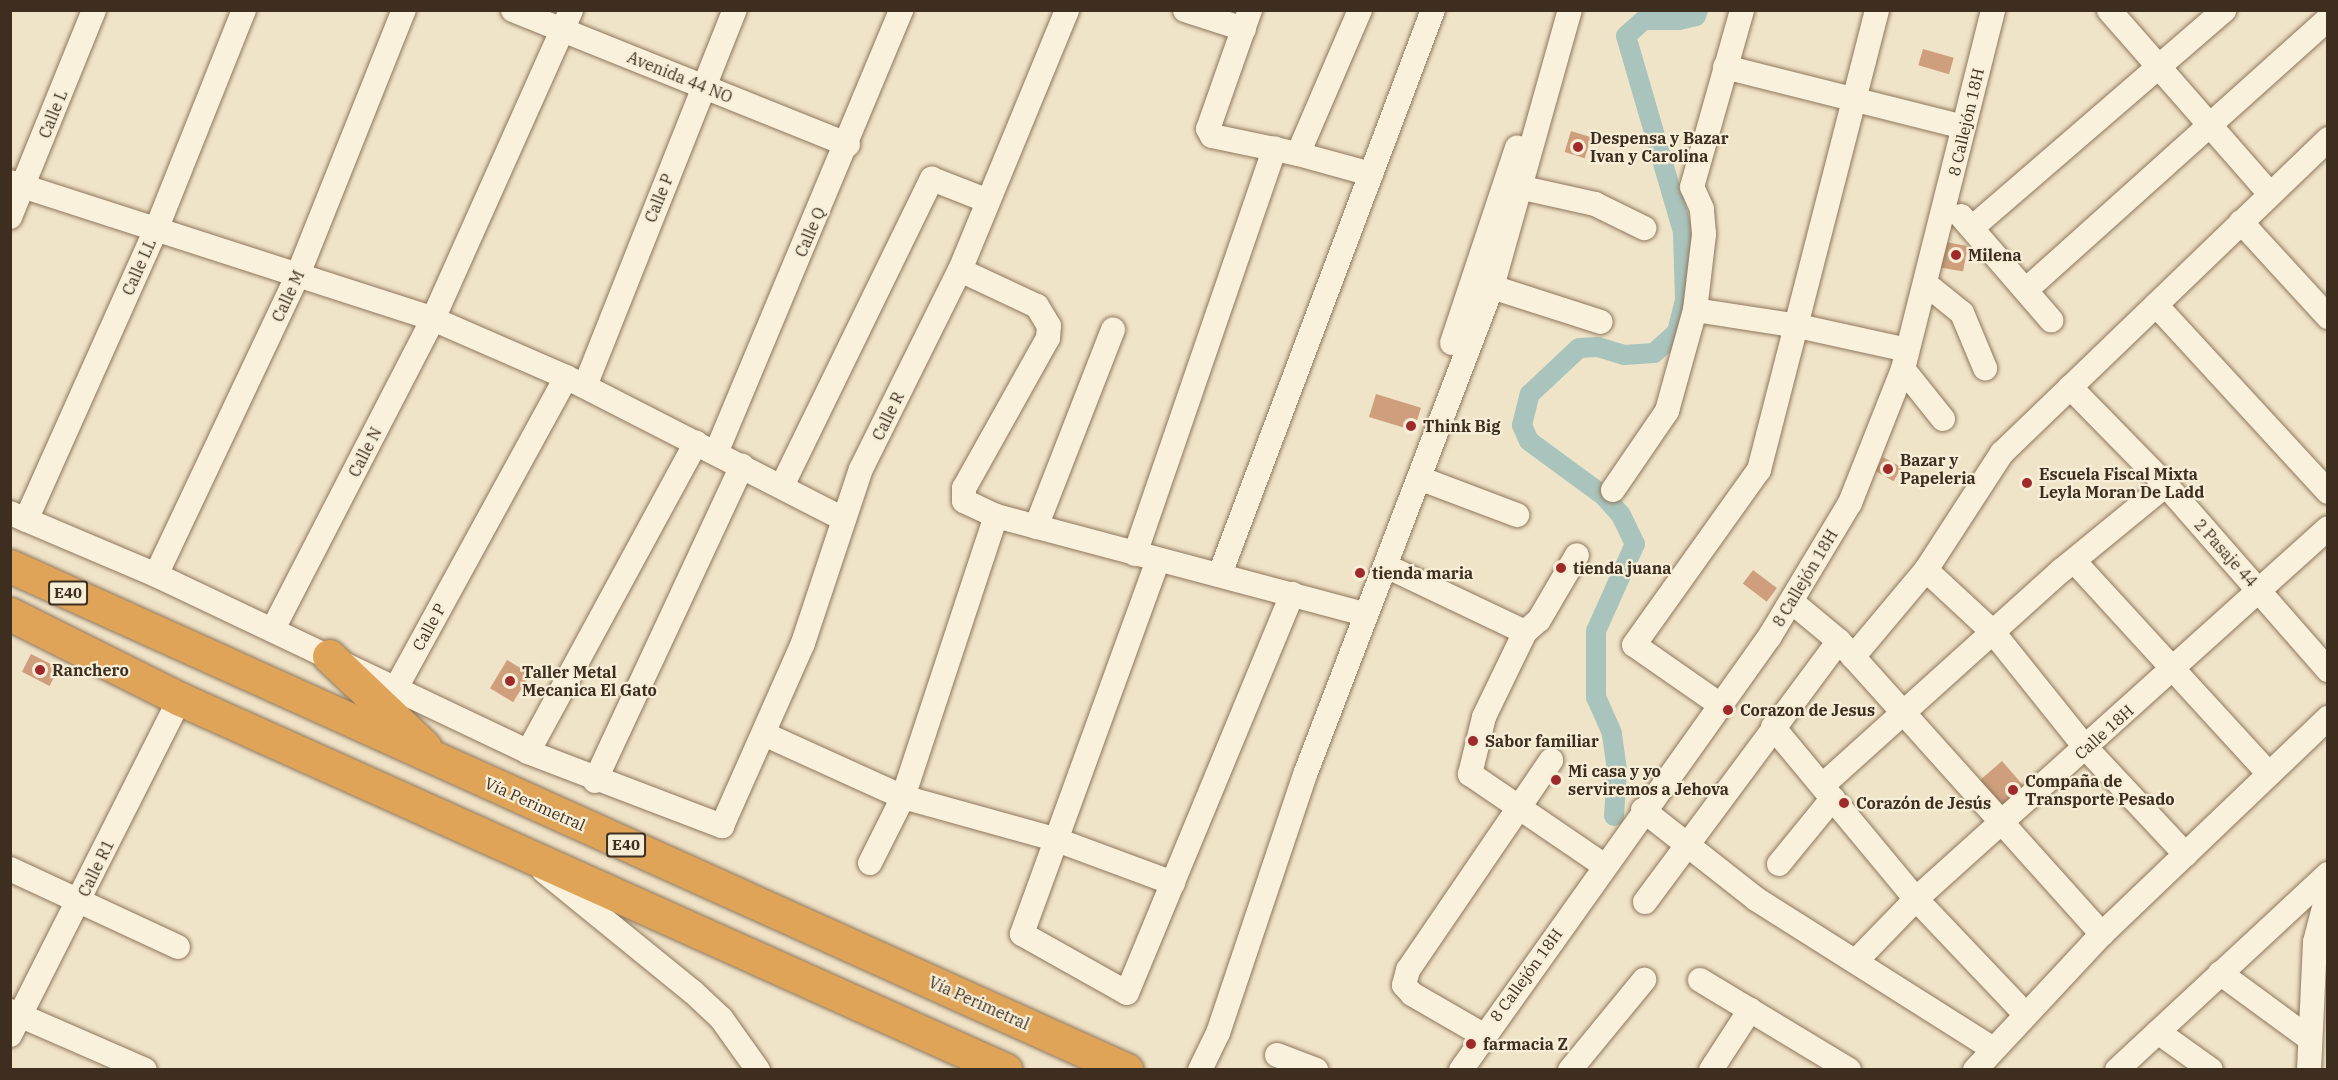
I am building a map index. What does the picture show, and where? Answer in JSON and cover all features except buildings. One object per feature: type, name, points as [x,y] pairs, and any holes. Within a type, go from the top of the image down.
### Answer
[{"type":"highway","name":"Vía Perimetral","points":[[10,566],[1127,1070]]},
{"type":"highway","name":"E40","points":[[14,623],[180,699],[510,843],[1006,1070]]},
{"type":"highway","points":[[328,656],[436,760]]},
{"type":"street","name":"Calle L","points":[[10,217],[17,184],[94,10]]},
{"type":"street","name":"Calle LL","points":[[18,517],[156,230],[244,10]]},
{"type":"street","name":"Calle M","points":[[156,575],[297,277],[404,10]]},
{"type":"street","name":"Avenida 44 NO","points":[[513,10],[568,21],[704,87],[848,145]]},
{"type":"street","name":"Calle P","points":[[396,688],[575,381],[704,87],[735,10]]},
{"type":"street","name":"Calle Q","points":[[528,752],[706,448],[848,145],[901,10]]},
{"type":"street","name":"Calle R","points":[[595,781],[722,826],[803,643],[861,469],[960,270],[1067,10]]},
{"type":"street","points":[[1185,10],[1247,20],[1208,129],[1212,136],[1286,151],[1371,174]]},
{"type":"street","points":[[1135,554],[1286,151],[1360,10]]},
{"type":"street","points":[[1220,574],[1433,10]]},
{"type":"street","points":[[1200,1070],[1218,1033],[1306,772],[1419,478],[1558,10]]},
{"type":"street","points":[[1306,772],[1304,756],[1356,612],[1448,376],[1492,287],[1523,188],[1570,10]]},
{"type":"street","points":[[1613,490],[1667,411],[1695,310],[1704,234],[1702,209],[1692,187],[1742,10]]},
{"type":"street","points":[[1719,704],[1634,645],[1759,470],[1798,326],[1876,10]]},
{"type":"street","name":"8 Callejón 18H","points":[[1461,1070],[1483,1035],[1605,866],[1642,810],[1792,602],[1850,503],[1905,359],[1948,204],[1963,127],[1993,10]]},
{"type":"street","points":[[2109,10],[2270,194]]},
{"type":"street","points":[[1972,227],[2160,68],[2224,10]]},
{"type":"street","points":[[2026,290],[2328,19]]},
{"type":"street","name":"Calle N","points":[[273,629],[433,319],[568,21]]},
{"type":"street","points":[[1725,67],[1853,103],[1963,127]]},
{"type":"street","points":[[1645,902],[1773,727],[1846,649],[1926,570],[2002,453],[2327,141]]},
{"type":"street","points":[[782,486],[932,179],[988,201]]},
{"type":"street","points":[[17,184],[297,277],[433,319],[575,381],[844,519]]},
{"type":"street","points":[[1523,188],[1595,204],[1644,228]]},
{"type":"street","points":[[1948,204],[1972,227],[2051,320]]},
{"type":"street","points":[[2241,222],[2328,317]]},
{"type":"street","points":[[960,270],[1037,306],[1049,326],[1048,338],[964,488],[964,501],[996,516],[1356,612]]},
{"type":"street","points":[[1926,284],[1962,313],[1985,368]]},
{"type":"street","points":[[1492,287],[1600,322]]},
{"type":"street","points":[[2156,305],[2328,492]]},
{"type":"street","points":[[1695,310],[1798,326],[1905,359],[1943,419]]},
{"type":"street","points":[[1036,526],[1113,329]]},
{"type":"street","name":"2 Pasaje 44","points":[[2070,387],[2166,485],[2328,670]]},
{"type":"street","points":[[18,517],[156,575],[528,752],[595,781],[742,466]]},
{"type":"street","points":[[1419,478],[1517,515]]},
{"type":"street","points":[[1779,864],[1828,792],[1904,713],[2074,561],[2166,485]]},
{"type":"street","points":[[870,863],[903,797],[996,516]]},
{"type":"street","name":"Calle 18H","points":[[1856,962],[1916,899],[2328,528]]},
{"type":"street","points":[[1577,555],[1539,620],[1525,632],[1484,717],[1470,768],[1475,779],[1519,804],[1605,866]]},
{"type":"street","points":[[1158,560],[1053,839],[1022,934],[1127,993],[1292,594]]},
{"type":"street","points":[[2074,561],[2171,670],[2269,774]]},
{"type":"street","points":[[1386,566],[1525,632]]},
{"type":"street","points":[[1926,570],[1993,632],[2086,748],[2186,855]]},
{"type":"street","points":[[1792,602],[1846,649],[2102,934]]},
{"type":"street","name":"Calle R1","points":[[14,1021],[78,904],[180,699]]},
{"type":"street","points":[[1975,1070],[2102,934],[2328,718]]},
{"type":"street","points":[[1773,727],[1916,899],[2025,1014]]},
{"type":"street","points":[[764,734],[903,797],[1053,839],[1173,882]]},
{"type":"street","points":[[1483,1035],[1412,994],[1404,985],[1408,970],[1551,760]]},
{"type":"street","points":[[1642,810],[1756,899],[1993,1049]]},
{"type":"street","points":[[510,843],[693,992],[721,1018],[758,1070]]},
{"type":"street","points":[[10,869],[78,904],[178,947]]},
{"type":"street","points":[[2117,1070],[2328,874]]},
{"type":"street","points":[[2309,1070],[2307,1037],[2314,942],[2328,892]]},
{"type":"street","points":[[2220,973],[2307,1037]]},
{"type":"street","points":[[1570,1070],[1644,980]]},
{"type":"street","points":[[1701,980],[1750,1010],[1819,1062],[1849,1070]]},
{"type":"street","points":[[1711,1070],[1750,1010]]},
{"type":"street","points":[[14,1021],[145,1070]]},
{"type":"street","points":[[2158,1032],[2211,1070]]},
{"type":"street","points":[[1277,1055],[1316,1070]]},
{"type":"waterway","points":[[1614,816],[1617,770],[1612,733],[1596,697],[1596,631],[1635,544],[1621,515],[1604,496],[1529,441],[1522,425],[1530,394],[1579,348],[1598,347],[1624,355],[1654,353],[1677,332],[1685,301],[1683,232],[1626,36],[1644,20],[1679,20],[1696,16],[1698,10]]},
{"type":"place","name":"Despensa y Bazar Ivan y Carolina","points":[[1578,147]]},
{"type":"place","name":"Milena","points":[[1956,255]]},
{"type":"place","name":"Think Big","points":[[1411,426]]},
{"type":"place","name":"Bazar y Papeleria","points":[[1888,469]]},
{"type":"place","name":"Escuela Fiscal Mixta Leyla Moran De Ladd","points":[[2027,483]]},
{"type":"place","name":"tienda juana","points":[[1561,568]]},
{"type":"place","name":"tienda maria","points":[[1360,573]]},
{"type":"place","name":"Ranchero","points":[[40,670]]},
{"type":"place","name":"Taller Metal Mecanica El Gato","points":[[510,681]]},
{"type":"place","name":"Corazon de Jesus","points":[[1728,710]]},
{"type":"place","name":"Sabor familiar","points":[[1473,741]]},
{"type":"place","name":"Mi casa y yo serviremos a Jehova","points":[[1556,780]]},
{"type":"place","name":"Compaña de Transporte Pesado","points":[[2013,790]]},
{"type":"place","name":"Corazón de Jesús","points":[[1844,803]]},
{"type":"place","name":"farmacia Z","points":[[1471,1044]]}]
